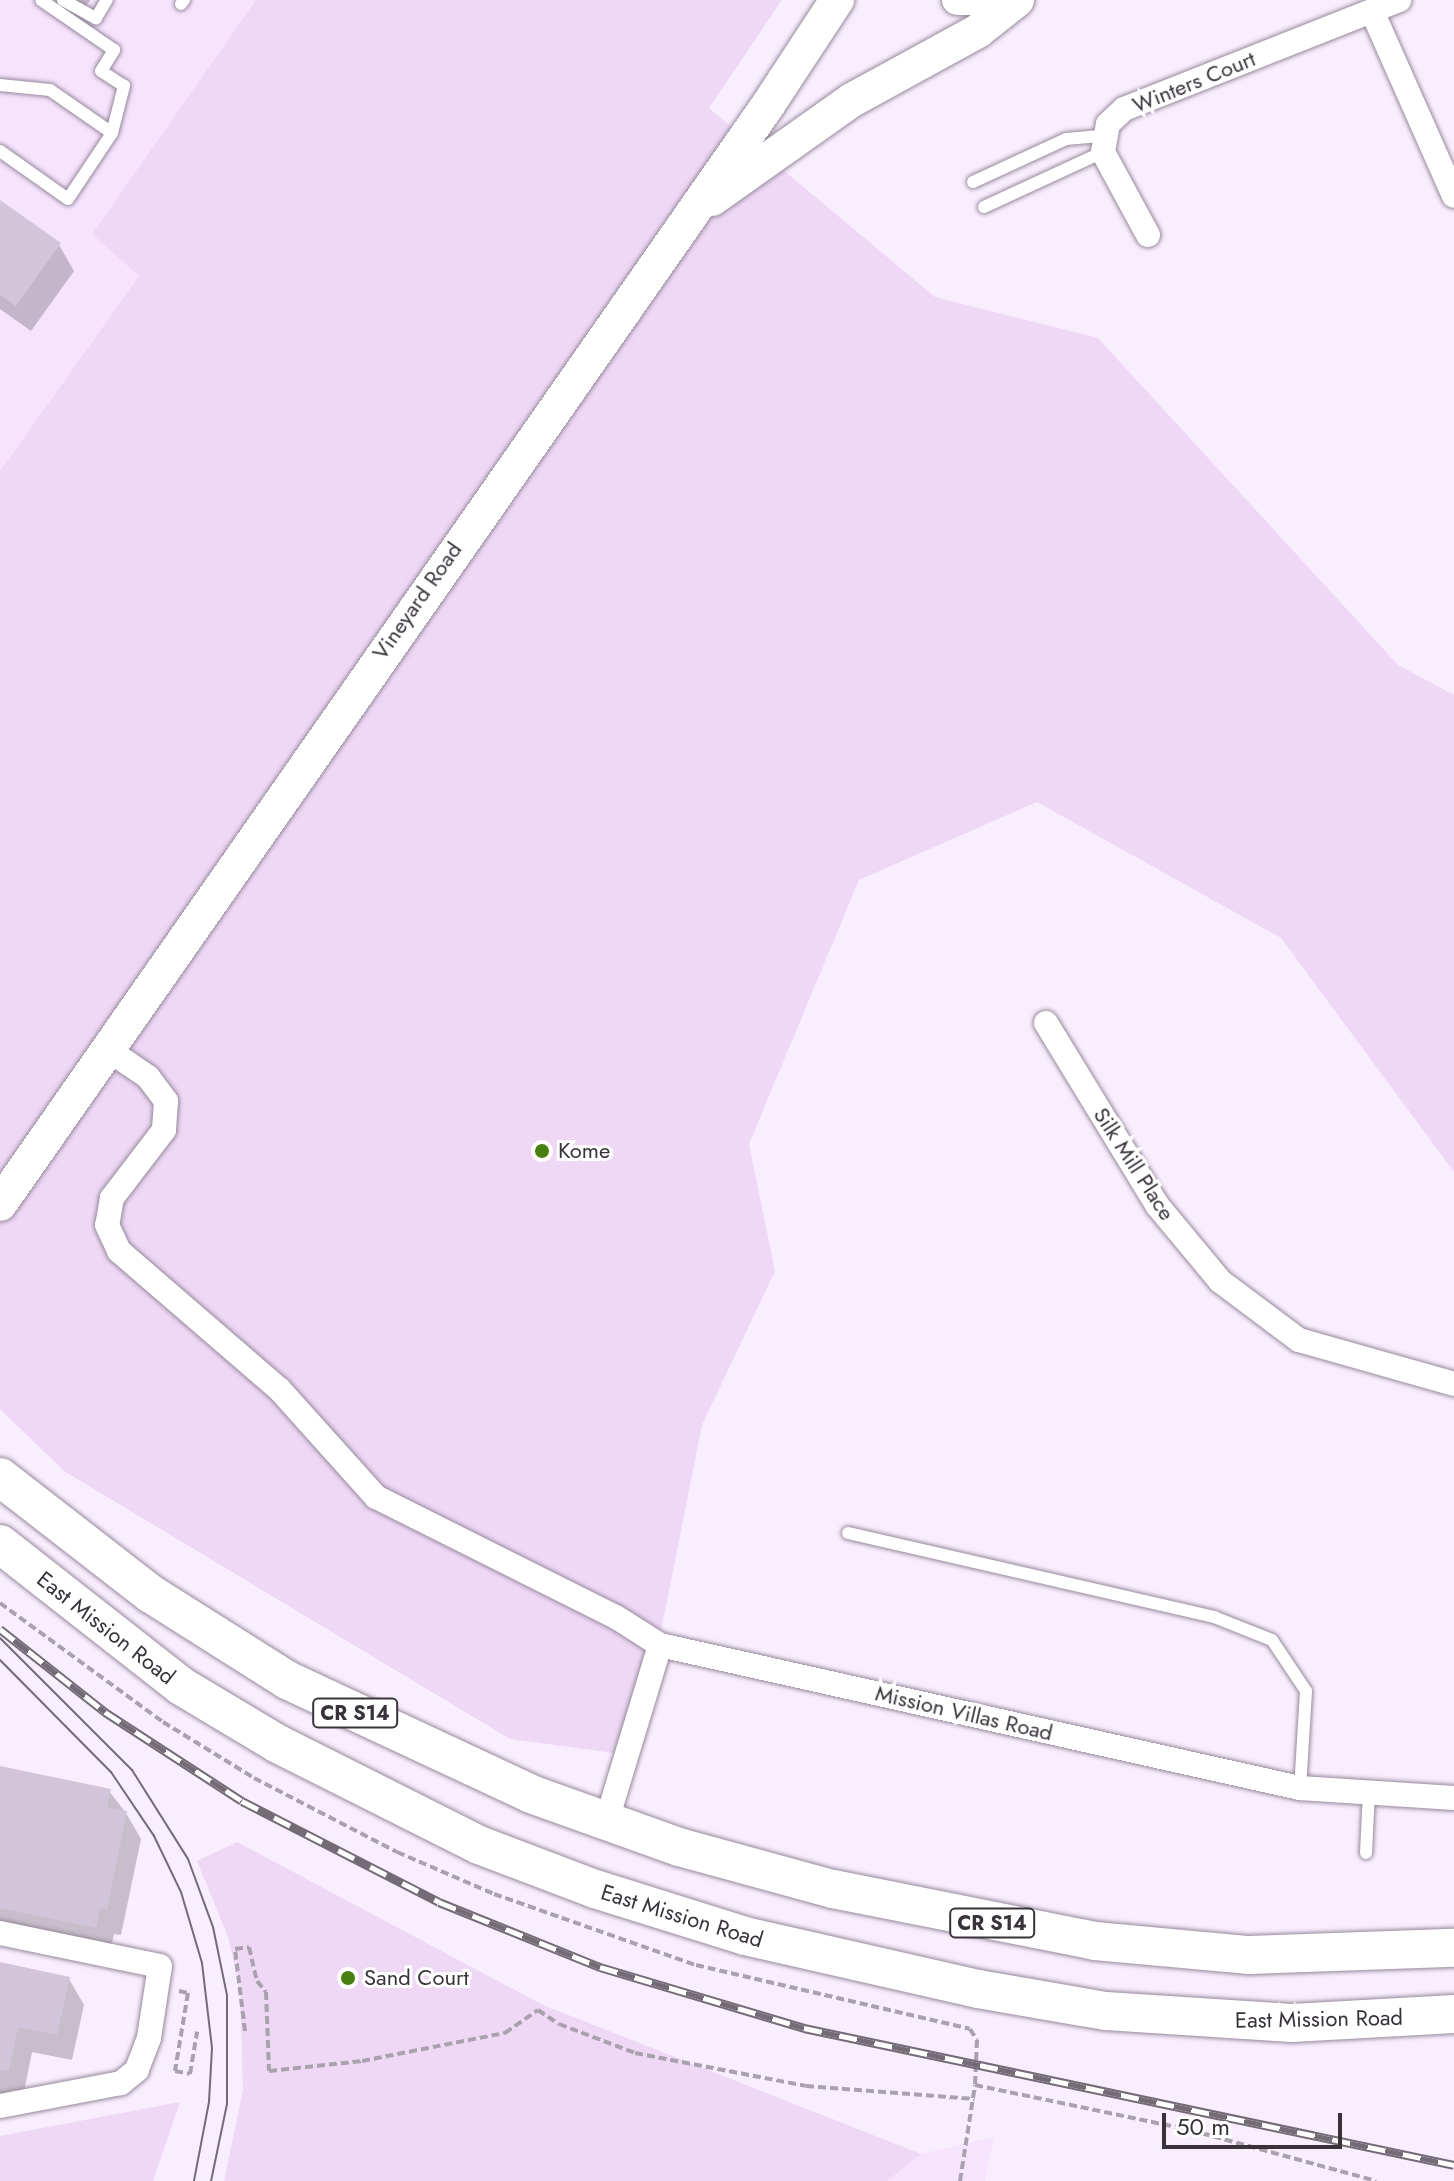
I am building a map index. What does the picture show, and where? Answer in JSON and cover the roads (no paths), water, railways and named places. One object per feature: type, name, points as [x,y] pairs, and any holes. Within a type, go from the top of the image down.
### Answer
[{"type":"main road","name":"Vineyard Road","points":[[0,1204],[837,0]]},
{"type":"main road","points":[[689,215],[852,100],[978,31],[1017,0]]},
{"type":"main road","name":"CR S14","points":[[0,1477],[151,1594],[287,1680],[459,1762],[606,1823],[833,1889],[1095,1941],[1249,1955],[1454,1948]]},
{"type":"main road","name":"East Mission Road","points":[[0,1544],[181,1686],[358,1787],[479,1845],[595,1889],[745,1936],[978,1989],[1106,2011],[1292,2023],[1454,2014]]},
{"type":"main road","points":[[0,1571],[34,1598],[181,1686]]},
{"type":"street","points":[[957,0],[1006,0]]},
{"type":"street","name":"Winters Court","points":[[1103,144],[1108,124],[1124,109],[1399,0]]},
{"type":"street","points":[[1372,11],[1454,196]]},
{"type":"street","points":[[1103,144],[1148,235]]},
{"type":"street","name":"Silk Mill Place","points":[[1046,1023],[1157,1205],[1220,1281],[1299,1340],[1454,1384]]},
{"type":"street","name":"Mission Villas Road","points":[[107,1049],[148,1077],[166,1101],[164,1130],[112,1198],[107,1225],[119,1251],[279,1389],[376,1497],[616,1617],[660,1645],[1300,1788],[1454,1798]]},
{"type":"street","points":[[606,1823],[660,1645]]},
{"type":"street","points":[[0,1933],[160,1966],[149,2038],[137,2070],[121,2083],[0,2106]]},
{"type":"lane","points":[[0,151],[68,199],[112,133],[124,86],[101,71],[114,50],[41,0]]},
{"type":"lane","points":[[63,0],[96,18],[107,0]]},
{"type":"lane","points":[[0,85],[50,90],[112,133]]},
{"type":"lane","points":[[973,182],[1066,139],[1103,144]]},
{"type":"lane","points":[[984,207],[1103,144]]},
{"type":"lane","points":[[848,1533],[1214,1617],[1272,1640],[1306,1691],[1300,1788]]},
{"type":"lane","points":[[1366,1853],[1369,1792]]},
{"type":"tram line","points":[[0,1638],[132,1770],[188,1859],[213,1927],[227,1995],[227,2104],[211,2181]]},
{"type":"tram line","points":[[0,1660],[111,1772],[154,1836],[181,1892],[202,1963],[212,2048],[209,2102],[194,2181]]},
{"type":"railway","points":[[0,1629],[105,1712],[242,1801],[439,1902],[600,1967],[804,2028],[1454,2165]]},
{"type":"place","name":"Kome","points":[[542,1151]]},
{"type":"place","name":"Sand Court","points":[[348,1978]]}]
